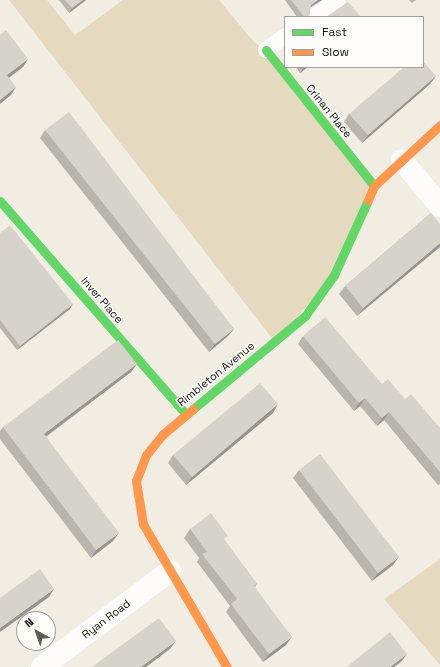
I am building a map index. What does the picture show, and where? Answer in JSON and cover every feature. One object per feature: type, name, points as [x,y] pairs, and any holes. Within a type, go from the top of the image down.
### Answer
[{"type":"street","name":"Crinan Place","points":[[266,50],[374,186]]},
{"type":"street","name":"Rimbleton Avenue","points":[[227,667],[143,524],[136,482],[146,455],[163,434],[289,330],[321,297],[374,186],[440,125]]},
{"type":"street","points":[[402,160],[440,206]]},
{"type":"street","name":"Inver Place","points":[[0,201],[186,414]]},
{"type":"street","name":"Ryan Road","points":[[42,667],[170,571]]},
{"type":"lane","points":[[314,16],[337,1]]},
{"type":"lane","points":[[266,50],[284,37]]},
{"type":"shaded area","points":[[9,0],[47,0],[75,35],[123,0],[219,0],[254,42],[266,50],[374,186],[334,275],[275,342]]},
{"type":"shaded area","points":[[440,559],[440,665],[384,599]]},
{"type":"building","points":[[65,0],[83,0],[72,8]]},
{"type":"building","points":[[291,0],[318,0],[311,5],[309,16],[303,16]]},
{"type":"building","points":[[348,2],[360,16],[327,16]]},
{"type":"building","points":[[6,30],[28,59],[7,75],[16,87],[0,100],[0,35]]},
{"type":"building","points":[[424,62],[436,76],[368,135],[349,114],[403,68],[424,68]]},
{"type":"building","points":[[69,112],[234,329],[215,344],[45,130]]},
{"type":"building","points":[[431,213],[440,224],[440,243],[363,308],[345,286]]},
{"type":"building","points":[[10,225],[73,304],[20,346],[0,320],[0,233]]},
{"type":"building","points":[[325,317],[382,384],[388,379],[405,399],[411,394],[440,428],[440,472],[389,412],[382,418],[365,398],[359,403],[303,336]]},
{"type":"building","points":[[118,340],[137,364],[44,434],[119,533],[96,550],[3,427]]},
{"type":"building","points":[[260,383],[278,404],[192,477],[173,455]]},
{"type":"building","points":[[320,454],[399,557],[378,573],[299,470]]},
{"type":"building","points":[[211,513],[228,536],[224,539],[257,584],[254,586],[292,637],[269,654],[231,604],[237,599],[202,554],[207,552],[190,529]]},
{"type":"building","points":[[40,569],[54,589],[24,611],[16,611],[16,616],[0,628],[0,598]]},
{"type":"building","points":[[159,618],[176,641],[141,667],[92,667]]},
{"type":"building","points":[[390,632],[407,654],[390,667],[347,667]]},
{"type":"traffic: fast","points":[[266,50],[374,186]]},
{"type":"traffic: fast","points":[[193,409],[305,316],[334,275],[368,200]]},
{"type":"traffic: fast","points":[[0,201],[186,414]]},
{"type":"traffic: slow","points":[[368,200],[374,186],[440,125]]},
{"type":"traffic: slow","points":[[193,409],[163,434],[146,455],[136,481],[143,524],[227,667]]}]
